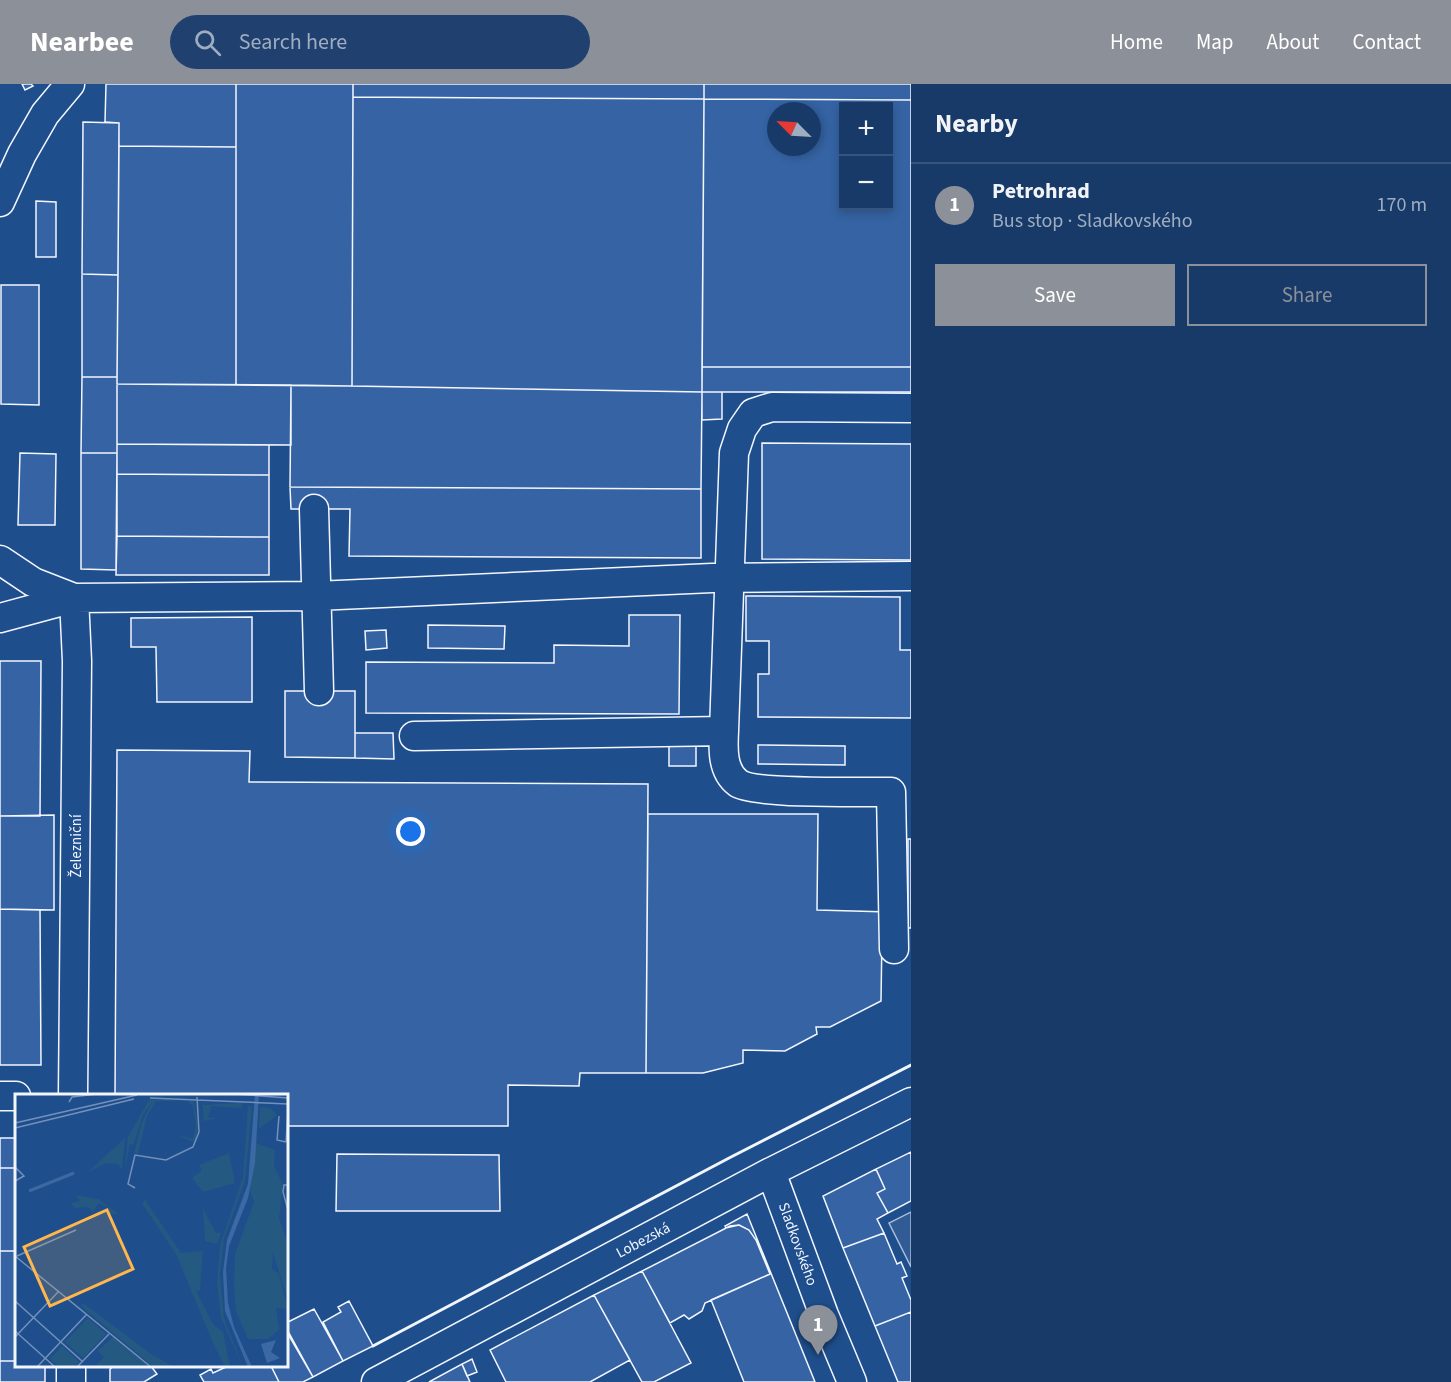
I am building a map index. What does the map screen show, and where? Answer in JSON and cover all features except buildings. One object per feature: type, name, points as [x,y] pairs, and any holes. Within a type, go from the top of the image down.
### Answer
[{"type":"street","points":[[0,202],[22,154],[45,114],[70,84]]},
{"type":"street","points":[[894,948],[891,792],[765,790],[739,784],[729,773],[723,757],[723,731],[734,453],[742,429],[753,414],[772,407],[911,408]]},
{"type":"street","points":[[314,509],[319,691]]},
{"type":"street","points":[[0,560],[33,582],[74,598]]},
{"type":"street","points":[[0,618],[74,598],[316,596],[729,578],[911,576]]},
{"type":"street","name":"Železniční","points":[[74,598],[77,661],[74,1094]]},
{"type":"street","points":[[414,736],[723,731]]},
{"type":"street","name":"Lobezská","points":[[376,1382],[771,1172],[911,1102]]},
{"type":"street","name":"Sladkovského","points":[[771,1172],[824,1315],[852,1382]]},
{"type":"shaded area","points":[[911,1212],[911,1267],[889,1223]]},
{"type":"wall","points":[[373,1346],[911,1065]]},
{"type":"place","name":"Petrohrad","points":[[818,1355]]}]
